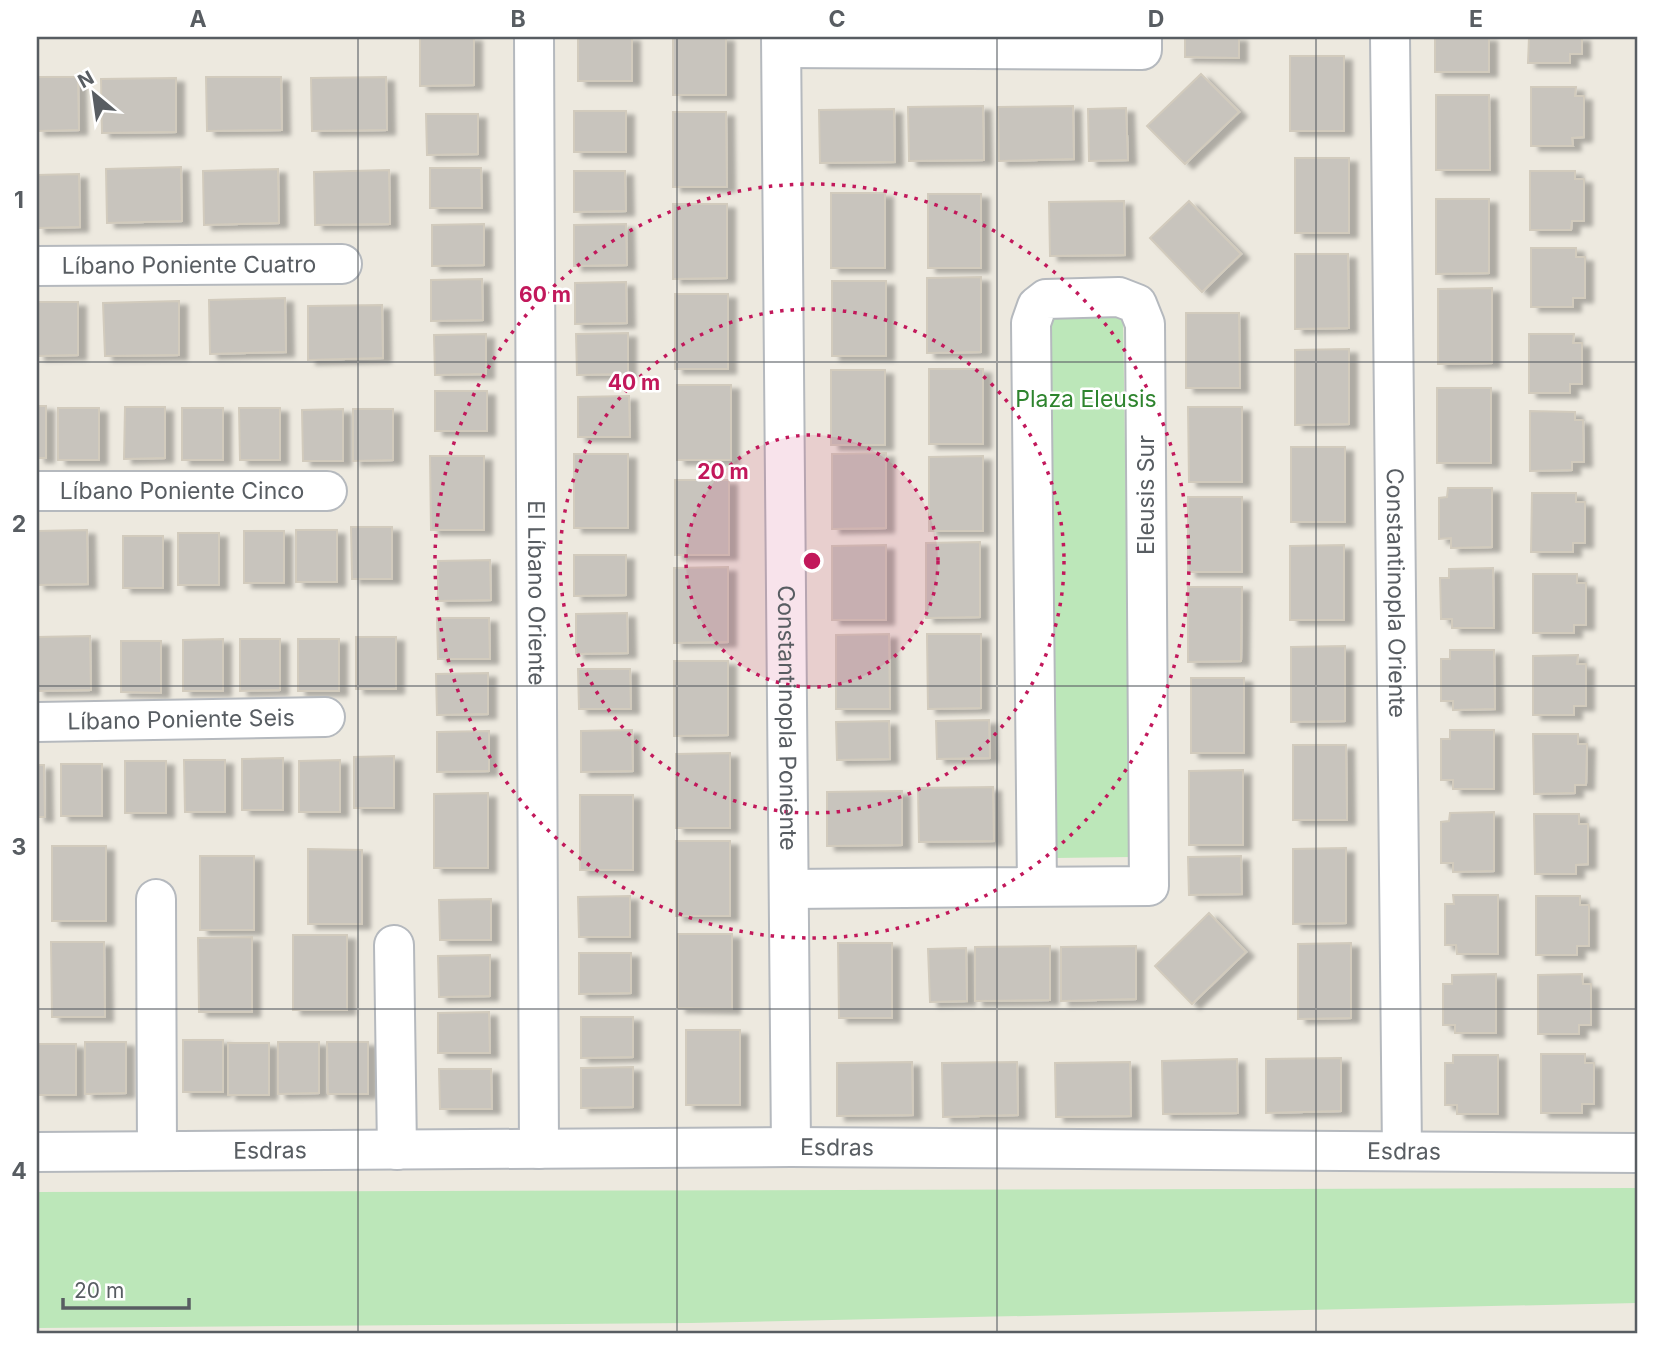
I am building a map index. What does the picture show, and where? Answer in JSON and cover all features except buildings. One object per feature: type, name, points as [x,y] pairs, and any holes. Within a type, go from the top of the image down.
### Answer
[{"type":"street","name":"El Líbano Oriente","points":[[534,37],[539,1149]]},
{"type":"street","points":[[782,42],[1028,43],[1142,50],[1142,37]]},
{"type":"street","name":"Constantinopla Oriente","points":[[1390,37],[1402,1151]]},
{"type":"street","name":"Constantinopla Poniente","points":[[782,42],[791,1147]]},
{"type":"street","name":"Líbano Poniente Cuatro","points":[[37,266],[342,264]]},
{"type":"street","name":"Eleusis Sur","points":[[789,890],[1149,886],[1145,324],[1137,304],[1119,296],[1046,299],[1037,306],[1031,323],[1037,887]]},
{"type":"street","name":"Líbano Poniente Cinco","points":[[37,491],[327,491]]},
{"type":"street","name":"Líbano Poniente Seis","points":[[37,722],[325,717]]},
{"type":"street","points":[[156,899],[157,1151]]},
{"type":"street","points":[[394,944],[397,1150]]},
{"type":"street","name":"Esdras","points":[[37,1152],[791,1147],[1637,1153]]},
{"type":"green space","name":"Plaza Eleusis","points":[[1045,311],[1123,313],[1131,857],[1055,858]]},
{"type":"green space","points":[[1637,1188],[1637,1303],[691,1323],[37,1328],[37,1192]]}]
